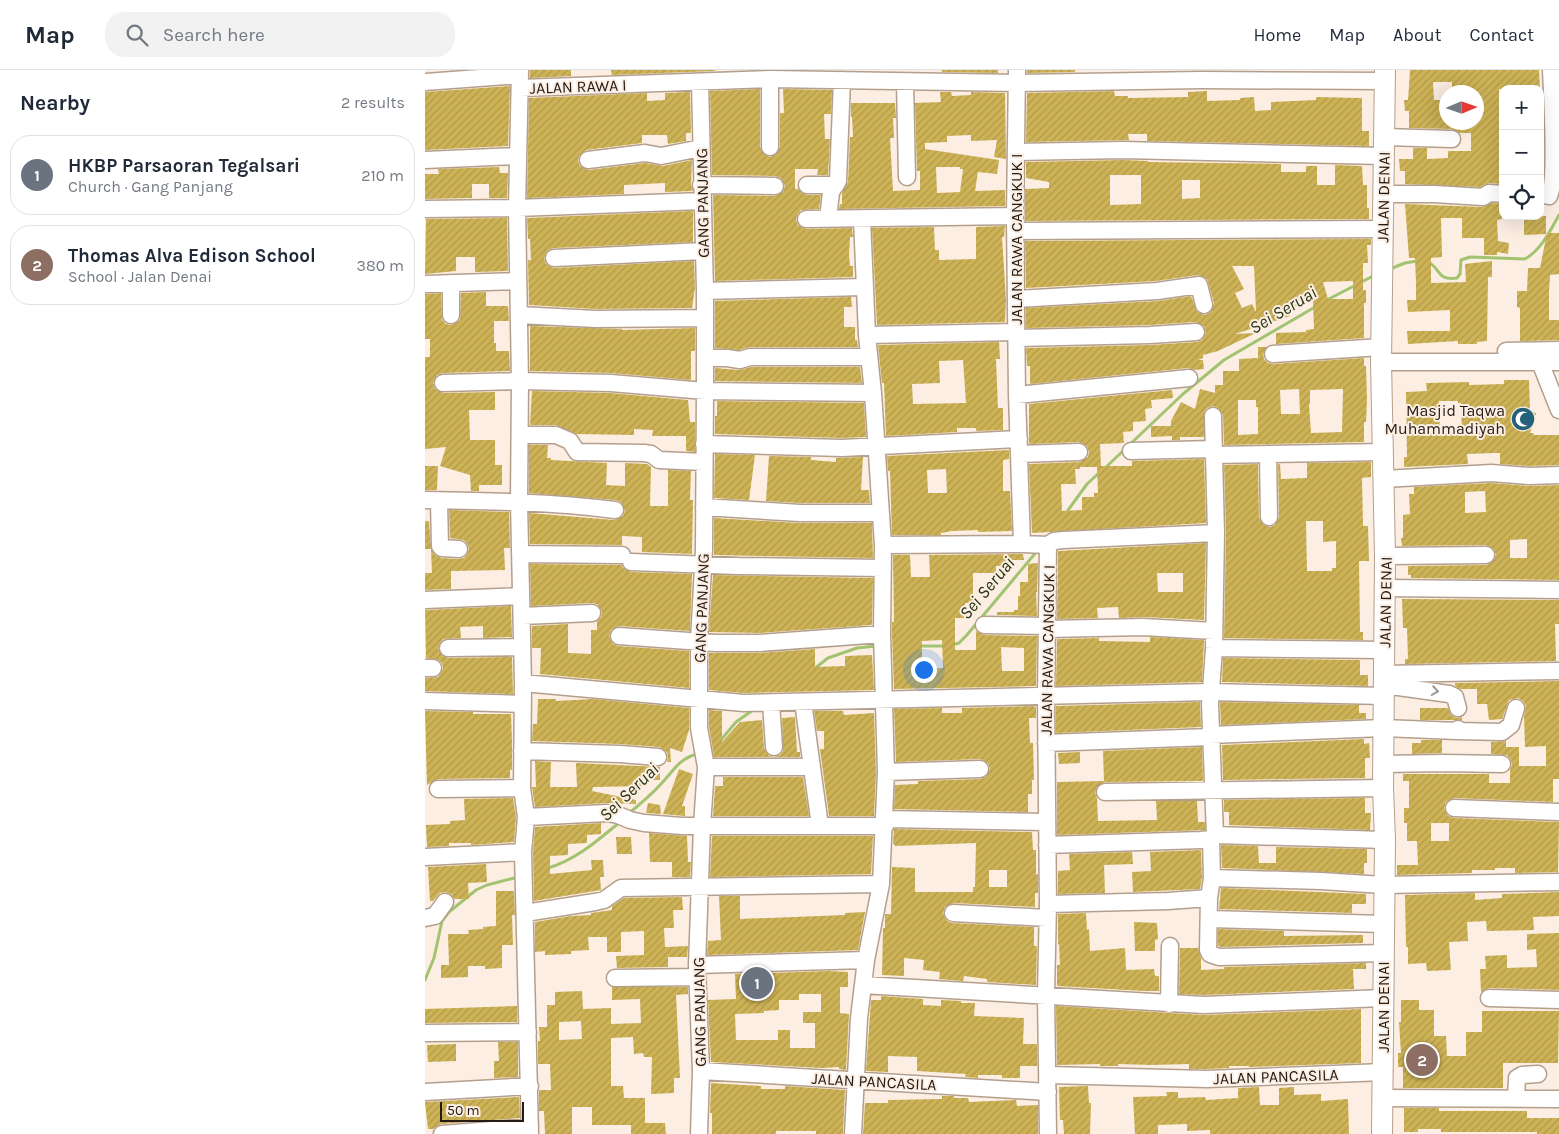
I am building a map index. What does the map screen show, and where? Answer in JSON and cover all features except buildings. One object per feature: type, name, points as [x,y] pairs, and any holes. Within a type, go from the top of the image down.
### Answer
[{"type":"main road","name":"JALAN DENAI","points":[[1382,1134],[1385,556],[1381,354],[1385,75]]},
{"type":"street","points":[[1545,195],[1551,192],[1553,169],[1551,70]]},
{"type":"street","name":"JALAN RAWA I","points":[[425,82],[520,78],[700,82],[845,77],[905,82],[1017,77],[1201,80],[1385,75]]},
{"type":"street","points":[[828,219],[831,192],[839,181],[845,77]]},
{"type":"street","name":"JALAN RAWA CANGKUK I","points":[[1017,77],[1015,224],[1017,395],[1022,544],[1044,545],[1047,628],[1048,911],[1046,995],[1048,1134]]},
{"type":"street","points":[[442,1134],[530,1131],[524,882],[526,817],[522,788],[523,682],[519,502],[520,381],[517,208],[520,78]]},
{"type":"street","points":[[770,79],[770,147]]},
{"type":"street","name":"GANG PANJANG","points":[[699,1134],[701,1071],[697,971],[704,757],[699,728],[699,641],[703,566],[705,391],[705,292],[700,82]]},
{"type":"street","points":[[905,82],[907,177]]},
{"type":"street","points":[[1016,152],[1384,146],[1452,139]]},
{"type":"street","points":[[589,160],[645,153],[661,156],[701,148]]},
{"type":"street","points":[[425,160],[518,156]]},
{"type":"street","points":[[701,185],[775,186]]},
{"type":"street","points":[[807,185],[836,185]]},
{"type":"street","points":[[1383,194],[1434,194],[1483,197],[1489,193],[1499,194]]},
{"type":"street","points":[[425,209],[517,208],[702,201]]},
{"type":"street","points":[[853,1134],[855,1080],[863,985],[881,884],[886,772],[882,642],[883,545],[873,393],[867,335],[862,219]]},
{"type":"street","points":[[806,220],[862,219],[1015,224],[1383,229]]},
{"type":"street","points":[[554,258],[703,251]]},
{"type":"street","points":[[425,284],[518,281]]},
{"type":"street","points":[[451,283],[451,315]]},
{"type":"street","points":[[1016,299],[1157,291],[1199,285],[1204,305]]},
{"type":"street","points":[[705,292],[865,287]]},
{"type":"street","points":[[519,315],[595,319],[705,318]]},
{"type":"street","points":[[867,335],[1150,335],[1196,332]]},
{"type":"street","points":[[1273,354],[1381,354],[1559,350]]},
{"type":"street","points":[[1381,354],[1559,362]]},
{"type":"street","points":[[705,358],[740,360],[750,357],[869,357]]},
{"type":"street","points":[[1540,362],[1559,410]]},
{"type":"street","points":[[1017,395],[1189,378]]},
{"type":"street","points":[[443,383],[520,381],[611,383],[705,391],[873,393]]},
{"type":"street","points":[[1213,416],[1216,533],[1214,648],[1210,692],[1213,837],[1212,878],[1209,898],[1209,954],[1213,956],[1383,953]]},
{"type":"street","points":[[520,435],[556,435],[570,441],[577,452],[645,452],[659,460],[704,462]]},
{"type":"street","points":[[704,444],[842,448],[877,446],[1019,447],[1079,452]]},
{"type":"street","points":[[1131,451],[1268,454],[1383,452]]},
{"type":"street","points":[[1268,454],[1269,517]]},
{"type":"street","points":[[1384,479],[1491,473],[1529,476],[1559,475]]},
{"type":"street","points":[[459,549],[442,548],[439,546],[432,501],[519,502],[615,510]]},
{"type":"street","points":[[704,507],[800,513],[881,513]]},
{"type":"street","points":[[1044,545],[1063,540],[1216,533]]},
{"type":"street","points":[[883,545],[1022,544]]},
{"type":"street","points":[[521,554],[627,558],[703,566],[883,568]]},
{"type":"street","points":[[1385,556],[1486,555]]},
{"type":"street","points":[[1385,588],[1559,590]]},
{"type":"street","points":[[425,600],[521,596]]},
{"type":"street","points":[[522,616],[592,613]]},
{"type":"street","points":[[984,625],[1047,628],[1143,627],[1214,631]]},
{"type":"street","points":[[619,636],[760,643],[882,642]]},
{"type":"street","points":[[448,648],[522,647]]},
{"type":"street","points":[[1214,648],[1384,650]]},
{"type":"street","points":[[523,682],[744,703],[769,703],[1210,692],[1384,685],[1559,670]]},
{"type":"street","points":[[1384,685],[1449,694],[1455,697],[1458,708]]},
{"type":"street","points":[[425,701],[523,704]]},
{"type":"street","points":[[803,702],[820,826]]},
{"type":"street","points":[[769,703],[774,747]]},
{"type":"street","points":[[1046,743],[1383,728],[1502,732],[1511,725],[1515,708]]},
{"type":"street","points":[[522,751],[612,753],[658,757]]},
{"type":"street","points":[[704,757],[812,767]]},
{"type":"street","points":[[1383,764],[1502,764]]},
{"type":"street","points":[[886,772],[980,769]]},
{"type":"street","points":[[438,789],[522,788]]},
{"type":"street","points":[[1105,792],[1383,788]]},
{"type":"street","points":[[1454,808],[1559,812]]},
{"type":"street","points":[[526,817],[585,814],[624,818],[659,825],[702,826],[1047,822]]},
{"type":"street","points":[[1047,845],[1213,837],[1385,840]]},
{"type":"street","points":[[425,856],[524,858]]},
{"type":"street","points":[[1212,878],[1383,885],[1559,882]]},
{"type":"street","points":[[525,913],[604,900],[621,888],[881,884]]},
{"type":"street","points":[[953,913],[1048,911],[1209,898]]},
{"type":"street","points":[[425,918],[435,916],[445,902]]},
{"type":"street","points":[[1210,920],[1383,924]]},
{"type":"street","points":[[1169,1004],[1170,946]]},
{"type":"street","points":[[615,978],[866,960]]},
{"type":"street","points":[[863,985],[1204,1005],[1383,998]]},
{"type":"street","points":[[1489,998],[1559,1000]]},
{"type":"street","points":[[425,1033],[528,1032]]},
{"type":"street","name":"JALAN PANCASILA","points":[[701,1071],[1048,1092]]},
{"type":"street","name":"JALAN PANCASILA","points":[[1048,1075],[1207,1079],[1383,1072]]},
{"type":"street","points":[[1516,1098],[1517,1078],[1521,1075],[1537,1074]]},
{"type":"street","points":[[425,1092],[530,1086]]},
{"type":"street","points":[[1381,1098],[1559,1099]]},
{"type":"waterway","name":"Sei Seruai","points":[[1428,262],[1445,278],[1457,278],[1460,274],[1461,260],[1470,257],[1525,259],[1536,251],[1549,234],[1559,215]]},
{"type":"waterway","name":"Sei Seruai","points":[[1390,269],[1417,261]]},
{"type":"waterway","name":"Sei Seruai","points":[[1325,301],[1375,275]]},
{"type":"waterway","name":"Sei Seruai","points":[[1105,468],[1183,394],[1224,360],[1315,307]]},
{"type":"waterway","name":"Sei Seruai","points":[[1066,513],[1087,484],[1100,472]]},
{"type":"waterway","name":"Sei Seruai","points":[[952,645],[959,643],[966,636],[1038,550]]},
{"type":"waterway","name":"Sei Seruai","points":[[814,669],[828,658],[857,648],[876,646]]},
{"type":"waterway","name":"Sei Seruai","points":[[920,646],[946,646]]},
{"type":"waterway","name":"Sei Seruai","points":[[720,741],[736,722],[753,710]]},
{"type":"waterway","name":"Sei Seruai","points":[[628,814],[652,793],[680,763],[690,756],[697,754]]},
{"type":"waterway","name":"Sei Seruai","points":[[548,868],[577,855],[620,822]]},
{"type":"waterway","name":"Sei Seruai","points":[[425,980],[434,958],[442,921],[449,912],[476,890],[487,885],[518,877]]},
{"type":"place","name":"Masjid Taqwa Muhammadiyah","points":[[1523,419]]},
{"type":"place","name":"HKBP Parsaoran Tegalsari","points":[[757,983]]},
{"type":"place","name":"Thomas Alva Edison School","points":[[1422,1060]]}]
